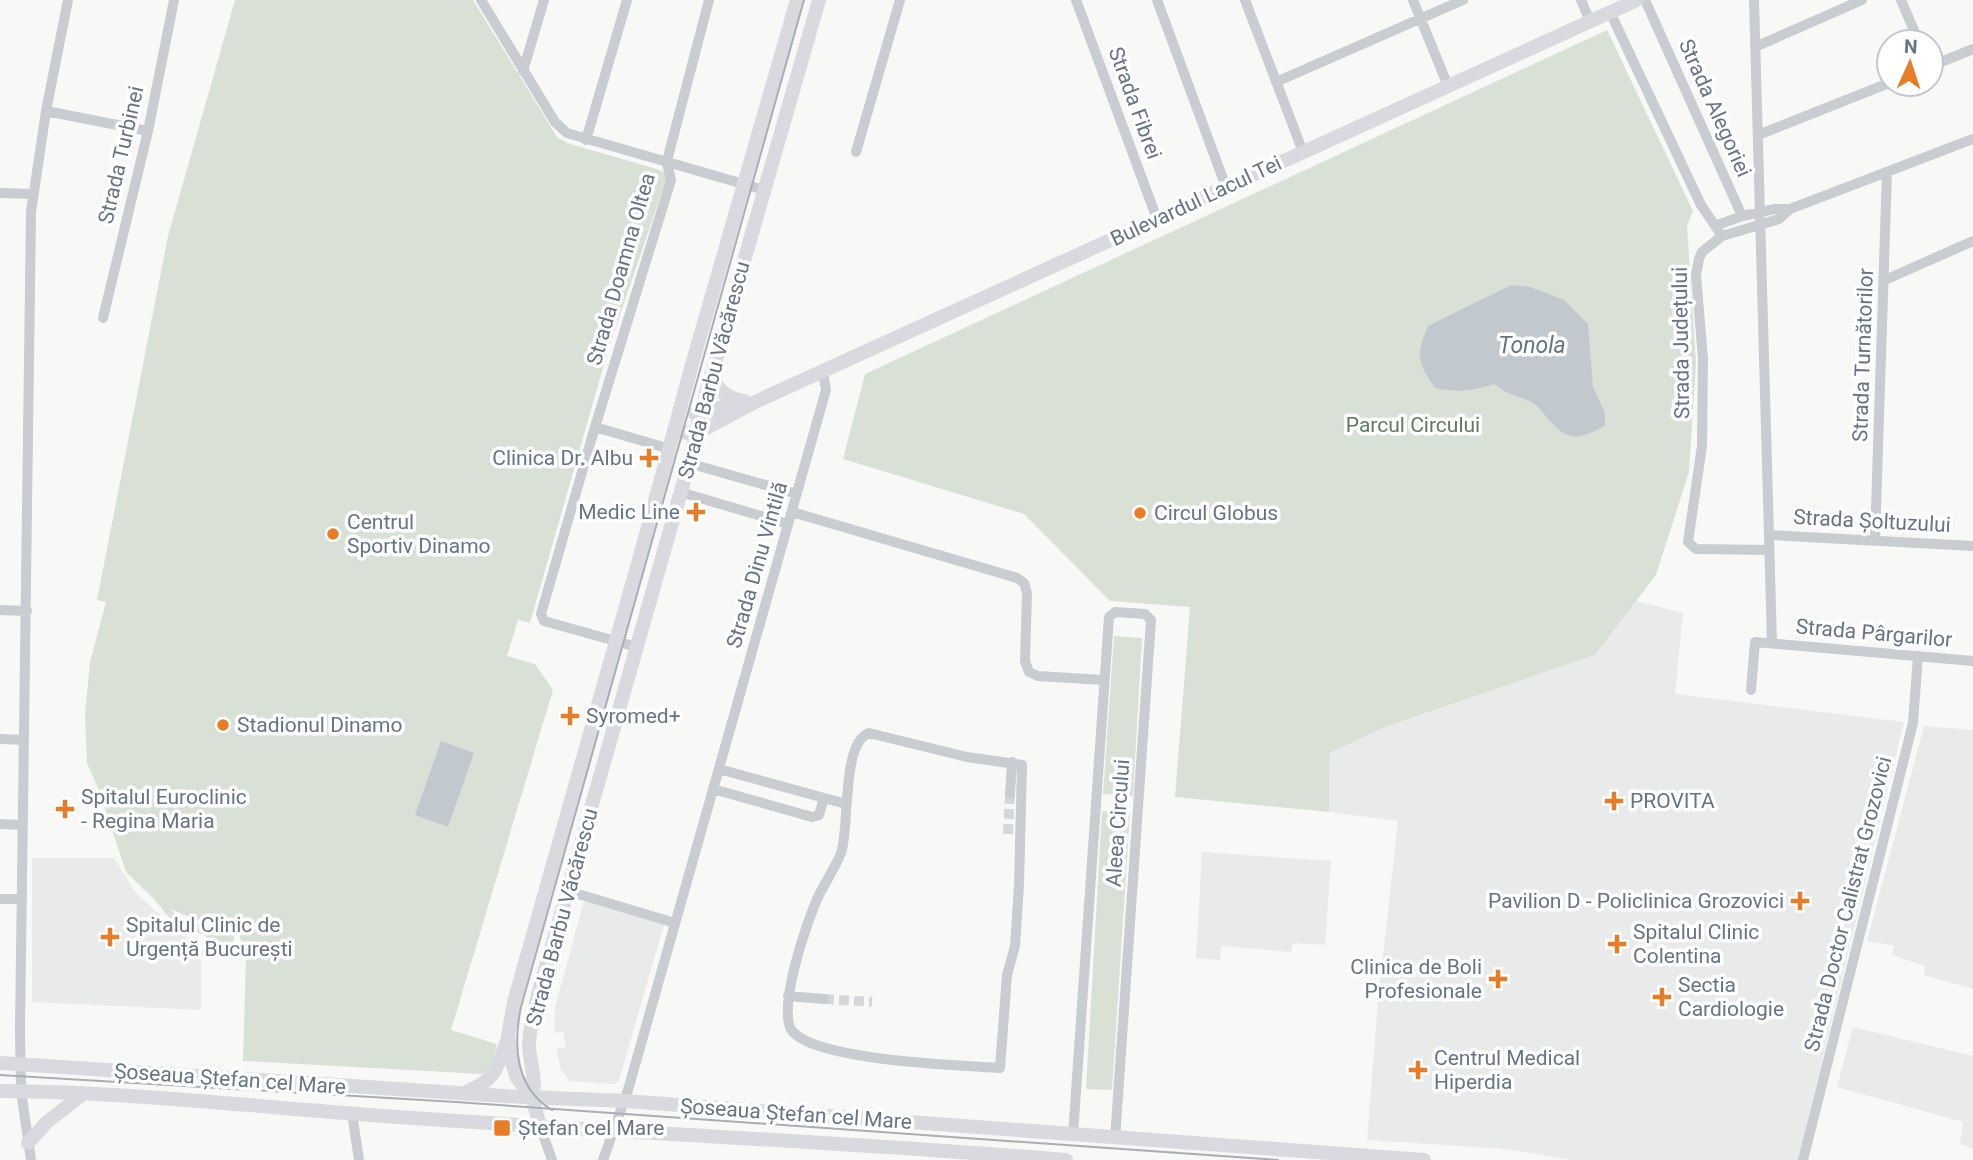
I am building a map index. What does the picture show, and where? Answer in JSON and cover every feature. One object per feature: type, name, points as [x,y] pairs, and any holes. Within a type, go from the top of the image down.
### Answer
[{"type":"main road","name":"Strada Barbu Văcărescu","points":[[532,1097],[517,1078],[508,1036],[520,977],[797,0]]},
{"type":"main road","name":"Strada Barbu Văcărescu","points":[[532,1097],[536,1080],[529,1049],[531,1027],[701,411],[819,0]]},
{"type":"main road","name":"Bulevardul Lacul Tei","points":[[695,434],[755,402],[1631,1]]},
{"type":"main road","points":[[712,376],[726,396],[755,402]]},
{"type":"main road","name":"Bulevardul Lacul Tei","points":[[675,431],[701,411],[755,402]]},
{"type":"main road","points":[[675,431],[695,434]]},
{"type":"main road","points":[[464,1093],[488,1081],[496,1069],[508,1036]]},
{"type":"main road","name":"Șoseaua Ștefan cel Mare","points":[[0,1063],[21,1078],[83,1094],[1064,1160]]},
{"type":"main road","name":"Șoseaua Ștefan cel Mare","points":[[0,1091],[21,1078],[464,1093],[625,1101],[1424,1160]]},
{"type":"main road","points":[[29,1143],[47,1122],[83,1094]]},
{"type":"main road","points":[[532,1097],[540,1126]]},
{"type":"street","points":[[31,1160],[21,1078],[21,899],[32,194],[68,0]]},
{"type":"street","name":"Strada Turbinei","points":[[103,318],[148,131],[174,0]]},
{"type":"street","points":[[481,0],[560,128],[574,137],[764,190]]},
{"type":"street","points":[[523,71],[544,0]]},
{"type":"street","points":[[586,140],[627,0]]},
{"type":"street","name":"Strada Doamna Oltea","points":[[616,641],[544,621],[541,614],[671,180],[667,163],[709,0]]},
{"type":"street","points":[[856,152],[900,0]]},
{"type":"street","name":"Strada Fibrei","points":[[1076,0],[1157,219]]},
{"type":"street","points":[[1157,0],[1226,187]]},
{"type":"street","points":[[1245,0],[1303,152]]},
{"type":"street","points":[[1413,0],[1448,86]]},
{"type":"street","points":[[1276,82],[1463,0]]},
{"type":"street","points":[[1581,0],[1590,21]]},
{"type":"street","name":"Strada Alegoriei","points":[[1645,0],[1742,216]]},
{"type":"street","points":[[1751,690],[1755,642],[1772,643],[1754,0]]},
{"type":"street","points":[[1755,47],[1862,0]]},
{"type":"street","points":[[1901,0],[1913,28]]},
{"type":"street","points":[[1610,12],[1701,205],[1722,236],[1779,219],[1790,209]]},
{"type":"street","points":[[1945,60],[1973,49]]},
{"type":"street","points":[[1758,135],[1875,89]]},
{"type":"street","points":[[46,111],[148,131]]},
{"type":"street","points":[[1715,226],[1759,212],[1790,209],[1973,139]]},
{"type":"street","name":"Strada Turnătorilor","points":[[1875,540],[1887,172]]},
{"type":"street","points":[[0,193],[32,194]]},
{"type":"street","name":"Strada Județului","points":[[1722,236],[1702,252],[1697,266],[1703,359],[1702,446],[1688,542],[1696,550],[1769,550]]},
{"type":"street","points":[[1885,280],[1973,241]]},
{"type":"street","name":"Strada Dinu Vintilă","points":[[603,1160],[625,1101],[826,390],[822,372]]},
{"type":"street","points":[[595,428],[670,449]]},
{"type":"street","points":[[688,463],[797,494]]},
{"type":"street","points":[[680,492],[788,524]]},
{"type":"street","points":[[792,512],[1017,578],[1024,583],[1027,593],[1026,661],[1029,672],[1038,676],[1103,680]]},
{"type":"street","name":"Strada Șoltuzului","points":[[1769,535],[1973,545]]},
{"type":"street","points":[[0,610],[27,611]]},
{"type":"street","name":"Aleea Circului","points":[[1073,1135],[1103,680],[1109,617],[1115,612],[1149,617],[1151,620],[1115,1139]]},
{"type":"street","points":[[616,641],[637,647]]},
{"type":"street","name":"Strada Pârgarilor","points":[[1772,643],[1973,661]]},
{"type":"street","name":"Strada Doctor Calistrat Grozovici","points":[[1803,1160],[1913,723],[1918,656]]},
{"type":"street","points":[[869,733],[967,757],[1012,762],[1022,765],[1019,885],[1015,946],[1007,975],[1000,1068],[848,1054],[801,1038],[791,1030],[786,1017],[788,996],[818,898],[842,849],[846,804],[858,742],[869,733]]},
{"type":"street","points":[[0,739],[24,740]]},
{"type":"street","points":[[1010,794],[1012,762]]},
{"type":"street","points":[[719,769],[846,804]]},
{"type":"street","points":[[713,789],[812,817],[819,815],[824,798]]},
{"type":"street","points":[[0,824],[22,825]]},
{"type":"street","points":[[568,891],[676,923]]},
{"type":"street","points":[[0,898],[21,899]]},
{"type":"street","points":[[788,996],[824,999]]},
{"type":"street","points":[[352,1113],[359,1160]]},
{"type":"street","points":[[540,1126],[552,1160]]},
{"type":"shaded area","name":"Spitalul Clinic Colentina","points":[[1636,601],[1683,613],[1675,694],[1904,722],[1798,1160],[1572,1160],[1506,1149],[1367,1140],[1378,1000],[1398,821],[1329,812],[1330,753],[1385,727],[1595,655]]},
{"type":"shaded area","points":[[1924,726],[1973,730],[1973,989],[1924,975],[1925,966],[1892,955],[1894,946],[1867,941]]},
{"type":"shaded area","points":[[1202,852],[1331,861],[1325,945],[1293,943],[1291,952],[1221,946],[1220,960],[1196,958]]},
{"type":"shaded area","name":"Spitalul Clinic de Urgență București","points":[[32,858],[114,858],[136,893],[177,931],[198,943],[201,962],[201,1010],[32,1002]]},
{"type":"shaded area","points":[[584,901],[664,925],[619,1080],[615,1084],[569,1081],[561,1070],[556,1049],[566,1047],[563,1032],[554,1033],[555,1007]]},
{"type":"shaded area","points":[[1853,1027],[1973,1056],[1973,1148],[1960,1144],[1963,1122],[1837,1087]]},
{"type":"green space","name":"Centrul Sportiv Dinamo","points":[[235,0],[473,0],[557,137],[567,143],[660,170],[664,172],[666,180],[609,347],[530,623],[518,620],[507,656],[535,664],[553,690],[451,1030],[497,1044],[491,1067],[482,1074],[243,1061],[246,957],[237,928],[204,923],[170,909],[192,922],[234,930],[233,957],[201,955],[206,936],[173,922],[126,872],[87,763],[85,714],[90,662],[106,602],[97,600],[168,236]]},
{"type":"green space","name":"Parcul Circului","points":[[1607,30],[1693,211],[1687,226],[1696,363],[1689,472],[1656,575],[1595,655],[1385,727],[1330,753],[1329,812],[1175,797],[1190,607],[1110,601],[1024,514],[843,459],[865,374]]},
{"type":"green space","points":[[1114,636],[1142,638],[1133,796],[1103,794]]},
{"type":"green space","points":[[1102,811],[1130,813],[1112,1090],[1086,1089]]},
{"type":"water","name":"Tonola","points":[[1511,285],[1530,287],[1564,300],[1588,324],[1593,387],[1605,413],[1605,426],[1574,437],[1562,432],[1533,403],[1494,384],[1465,391],[1435,388],[1420,358],[1421,344],[1428,326]]},
{"type":"water","points":[[441,741],[474,753],[448,827],[415,815]]},
{"type":"tunnel","points":[[1008,834],[1010,794]]},
{"type":"tunnel","points":[[824,999],[872,1002]]},
{"type":"tram line","points":[[552,1110],[530,1090],[524,1078],[517,1036],[521,1007],[804,0]]},
{"type":"tram line","points":[[0,1075],[456,1102],[1278,1160]]},
{"type":"place","name":"Clinica Dr. Albu","points":[[649,458]]},
{"type":"place","name":"Medic Line","points":[[696,512]]},
{"type":"place","name":"Circul Globus","points":[[1140,513]]},
{"type":"place","name":"Centrul Sportiv Dinamo","points":[[333,534]]},
{"type":"place","name":"Syromed+","points":[[570,716]]},
{"type":"place","name":"Stadionul Dinamo","points":[[223,725]]},
{"type":"place","name":"PROVITA","points":[[1614,801]]},
{"type":"place","name":"Spitalul Euroclinic - Regina Maria","points":[[65,809]]},
{"type":"place","name":"Pavilion D - Policlinica Grozovici","points":[[1800,901]]},
{"type":"place","name":"Spitalul Clinic de Urgență București","points":[[110,937]]},
{"type":"place","name":"Spitalul Clinic Colentina","points":[[1617,944]]},
{"type":"place","name":"Clinica de Boli Profesionale","points":[[1498,979]]},
{"type":"place","name":"Sectia Cardiologie","points":[[1662,997]]},
{"type":"place","name":"Centrul Medical Hiperdia","points":[[1418,1070]]},
{"type":"place","name":"Ștefan cel Mare","points":[[502,1128]]}]
